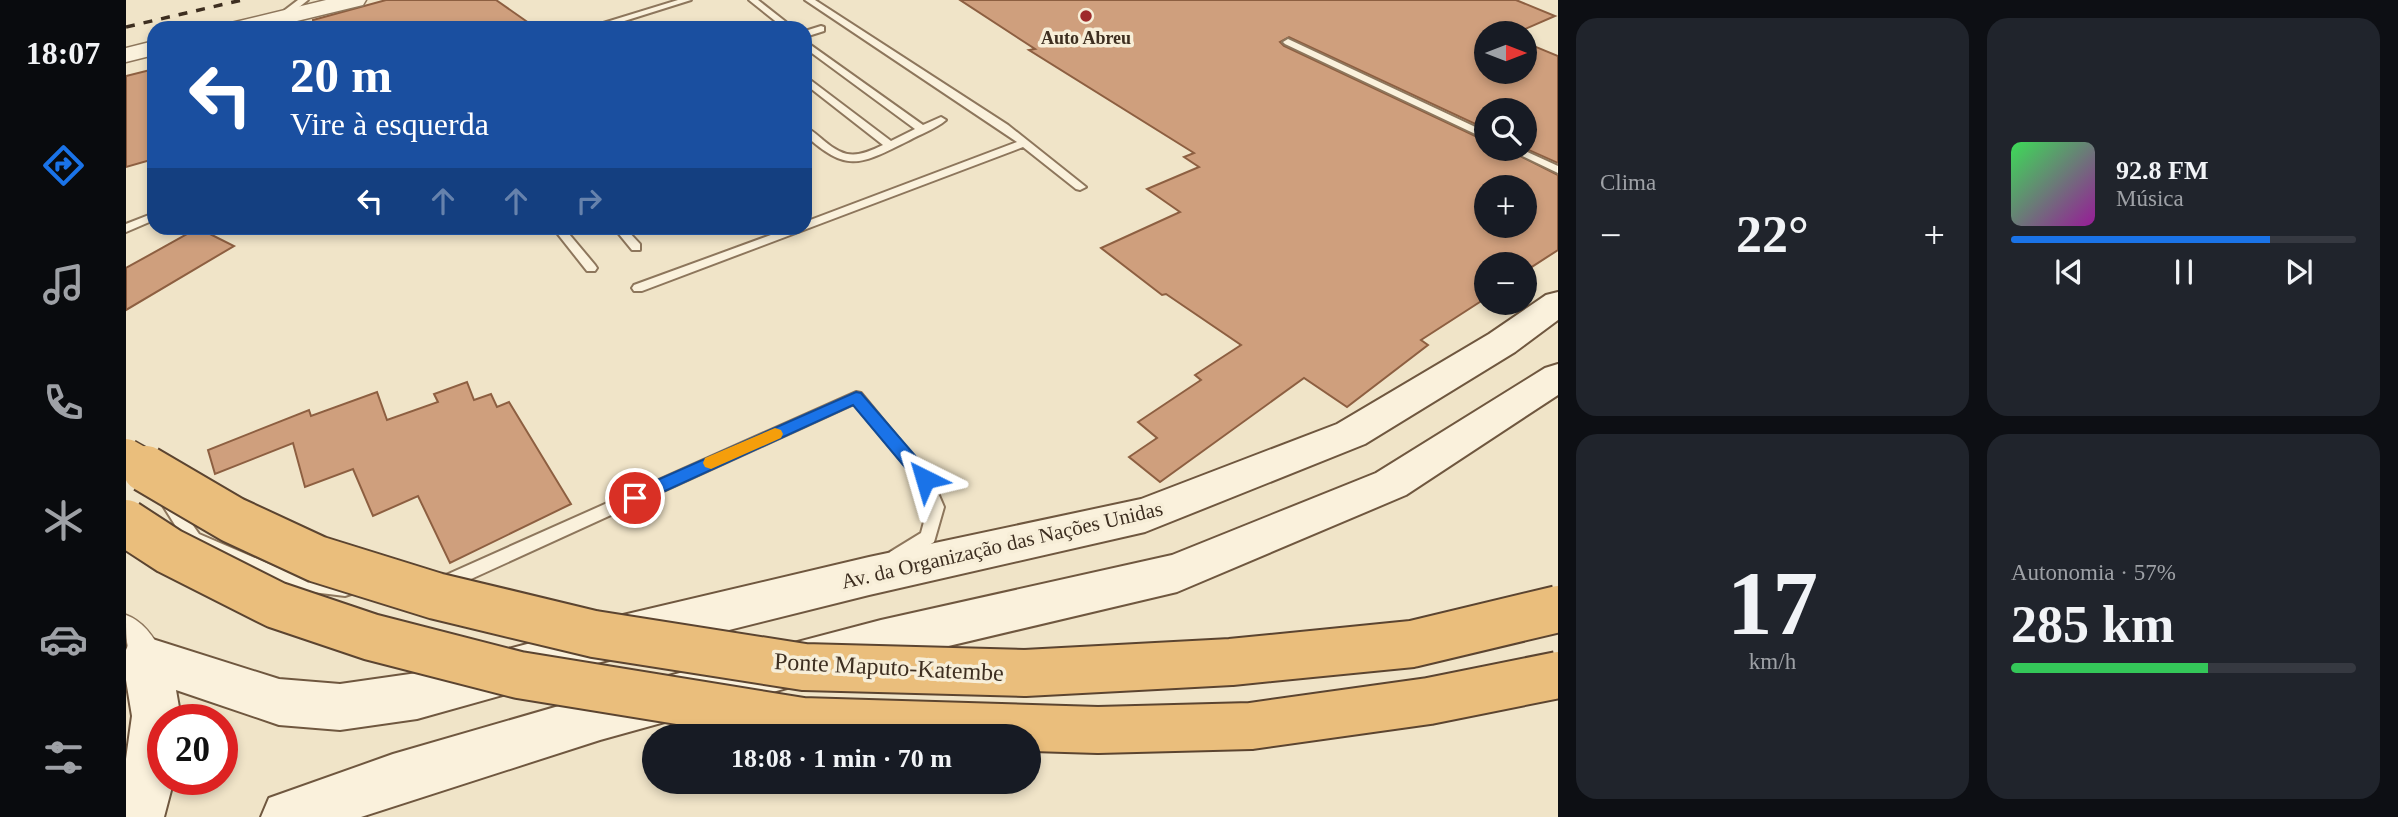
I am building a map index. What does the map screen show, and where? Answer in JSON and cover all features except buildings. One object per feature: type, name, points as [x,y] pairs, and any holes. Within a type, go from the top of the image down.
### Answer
[{"type":"highway","name":"Ponte Maputo-Katembe","points":[[126,457],[233,520],[269,537],[317,559],[396,584],[594,634],[804,667],[1025,673],[1231,662],[1412,645],[1558,609]]},
{"type":"highway","points":[[126,523],[169,551],[276,604],[372,637],[519,675],[802,721],[1098,730],[1251,726],[1429,701],[1558,675]]},
{"type":"main road","name":"Av. da Organização das Nações Unidas","points":[[136,645],[279,702],[340,707],[417,696],[531,665],[589,645],[869,576],[1145,515],[1351,434],[1502,343],[1558,303]]},
{"type":"main road","points":[[288,817],[447,763],[562,728],[881,641],[1177,573],[1391,484],[1558,377]]},
{"type":"main road","points":[[136,645],[157,716],[150,771],[137,817]]},
{"type":"street","points":[[268,21],[355,0]]},
{"type":"street","points":[[126,55],[147,50]]},
{"type":"lane","points":[[280,18],[304,0]]},
{"type":"lane","points":[[637,0],[650,11]]},
{"type":"lane","points":[[616,21],[687,0]]},
{"type":"lane","points":[[752,0],[781,21]]},
{"type":"lane","points":[[809,0],[1025,143],[1080,187]]},
{"type":"lane","points":[[812,32],[821,29]]},
{"type":"lane","points":[[1288,42],[1474,130]]},
{"type":"lane","points":[[812,49],[922,129]]},
{"type":"lane","points":[[812,84],[890,144]]},
{"type":"lane","points":[[812,136],[838,158],[864,158],[941,120]]},
{"type":"lane","points":[[812,224],[1025,143]]},
{"type":"lane","points":[[1537,160],[1558,170]]},
{"type":"lane","points":[[126,228],[147,219]]},
{"type":"lane","points":[[564,235],[591,268]]},
{"type":"lane","points":[[625,235],[636,247]]},
{"type":"lane","points":[[638,288],[781,235]]},
{"type":"lane","points":[[126,436],[194,539],[296,583],[413,598],[856,397],[925,479],[936,507],[928,537],[869,576]]},
{"type":"railway","points":[[152,21],[242,0]]},
{"type":"railway","points":[[126,27],[147,22]]},
{"type":"slow traffic","points":[[711,463],[775,434]]},
{"type":"place","name":"Auto Abreu","points":[[1086,16]]},
{"type":"route","points":[[635,498],[856,397],[925,479]]}]
